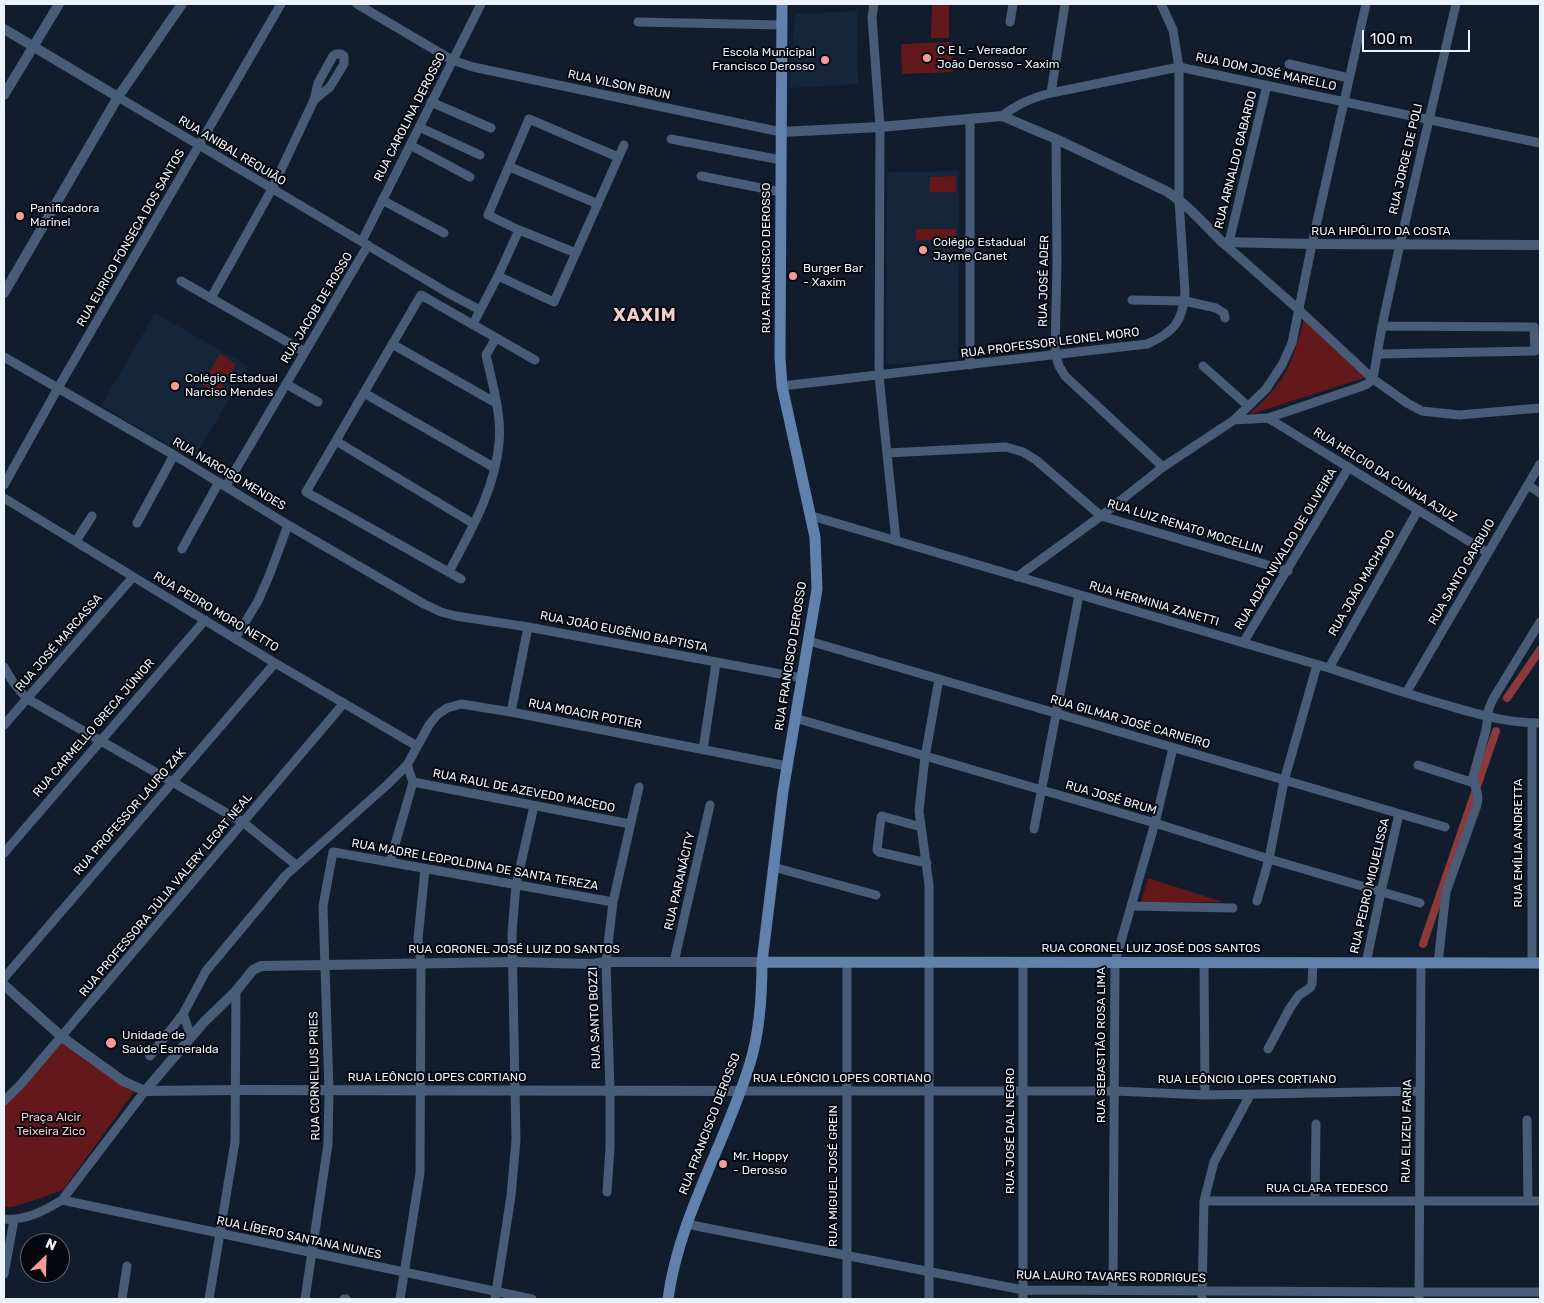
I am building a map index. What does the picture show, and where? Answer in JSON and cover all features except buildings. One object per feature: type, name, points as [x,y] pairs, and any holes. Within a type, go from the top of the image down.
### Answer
[{"type":"main road","name":"RUA FRANCISCO DEROSSO","points":[[668,1299],[671,1275],[686,1224],[740,1092],[757,1032],[762,962],[773,867],[787,766],[817,589],[815,537],[812,516],[782,386],[780,358],[782,4]]},
{"type":"main road","name":"RUA CORONEL LUIZ JOSÉ DOS SANTOS","points":[[762,962],[1536,963]]},
{"type":"street","points":[[4,96],[59,4]]},
{"type":"street","points":[[4,293],[118,97],[182,4]]},
{"type":"street","name":"RUA EURICO FONSECA DOS SANTOS","points":[[4,485],[58,388],[281,4]]},
{"type":"street","name":"RUA VILSON BRUN","points":[[357,4],[452,60],[483,69],[781,132]]},
{"type":"street","name":"RUA CAROLINA DEROSSO","points":[[365,243],[382,200],[481,4]]},
{"type":"street","points":[[874,4],[872,17],[880,127],[879,376],[896,541]]},
{"type":"street","points":[[1010,22],[1013,4]]},
{"type":"street","points":[[1051,93],[1065,4]]},
{"type":"street","name":"RUA PROFESSOR LEONEL MORO","points":[[782,386],[970,366],[1147,344],[1164,337],[1173,329],[1180,316],[1184,301],[1179,200],[1179,67],[1173,30],[1161,4]]},
{"type":"street","points":[[1017,577],[1101,516],[1163,467],[1234,420],[1266,389],[1282,365],[1292,343],[1312,244],[1366,4]]},
{"type":"street","name":"RUA JORGE DE POLI","points":[[1374,379],[1382,326],[1428,119],[1456,4]]},
{"type":"street","points":[[638,22],[782,25]]},
{"type":"street","name":"RUA ANIBAL REQUIÃO","points":[[4,29],[198,146],[480,310]]},
{"type":"street","points":[[210,298],[272,189],[314,100],[318,83],[336,54],[341,54],[344,56],[344,64],[328,90],[314,100]]},
{"type":"street","points":[[1289,64],[1349,78]]},
{"type":"street","name":"RUA DOM JOSÉ MARELLO","points":[[781,132],[880,127],[1002,116],[1031,98],[1179,67],[1267,84],[1540,144]]},
{"type":"street","name":"RUA ARNALDO GABARDO","points":[[1225,242],[1267,84]]},
{"type":"street","points":[[431,102],[491,128]]},
{"type":"street","points":[[1002,116],[1056,139],[1166,191],[1179,200],[1374,379],[1407,403],[1422,411],[1459,415],[1540,408]]},
{"type":"street","points":[[576,253],[518,230],[488,215],[529,119],[618,157]]},
{"type":"street","points":[[970,119],[970,366]]},
{"type":"street","points":[[419,127],[480,156]]},
{"type":"street","points":[[671,139],[781,160]]},
{"type":"street","name":"RUA JOSÉ ADER","points":[[1056,139],[1057,264],[1055,354],[1065,376],[1163,467]]},
{"type":"street","points":[[410,145],[470,177]]},
{"type":"street","points":[[498,276],[554,302],[624,145]]},
{"type":"street","points":[[510,167],[598,204]]},
{"type":"street","points":[[701,176],[781,192]]},
{"type":"street","points":[[382,200],[444,234]]},
{"type":"street","points":[[473,324],[498,276],[518,230]]},
{"type":"street","name":"RUA HIPÓLITO DA COSTA","points":[[1225,242],[1540,244]]},
{"type":"street","name":"RUA JACOB DE ROSSO","points":[[182,549],[286,384],[365,243]]},
{"type":"street","points":[[181,281],[305,352]]},
{"type":"street","points":[[428,281],[306,492],[461,579]]},
{"type":"street","points":[[420,295],[535,360]]},
{"type":"street","points":[[449,311],[452,295]]},
{"type":"street","points":[[1132,300],[1184,301],[1216,308],[1224,314],[1225,318]]},
{"type":"street","points":[[1378,354],[1535,351],[1534,327],[1382,326]]},
{"type":"street","points":[[449,572],[482,509],[495,468],[499,443],[496,403],[486,355],[496,338]]},
{"type":"street","points":[[392,344],[496,403]]},
{"type":"street","name":"RUA NARCISO MENDES","points":[[4,357],[174,455],[288,525],[441,612]]},
{"type":"street","points":[[1203,366],[1248,406]]},
{"type":"street","points":[[1234,420],[1268,418],[1360,388],[1374,379]]},
{"type":"street","points":[[286,384],[318,402]]},
{"type":"street","points":[[480,394],[493,384]]},
{"type":"street","points":[[364,392],[495,468]]},
{"type":"street","name":"RUA HELCIO DA CUNHA AJUZ","points":[[1268,418],[1488,554]]},
{"type":"street","points":[[336,442],[474,524]]},
{"type":"street","name":"RUA LUIZ RENATO MOCELLIN","points":[[887,453],[1006,448],[1023,452],[1036,460],[1101,516],[1288,571]]},
{"type":"street","points":[[136,523],[174,455]]},
{"type":"street","name":"RUA SANTO GARBUIO","points":[[1406,694],[1540,464]]},
{"type":"street","name":"RUA ADÃO NIVALDO DE OLIVEIRA","points":[[1243,643],[1349,468]]},
{"type":"street","points":[[1528,485],[1540,493]]},
{"type":"street","name":"RUA PEDRO MORO NETTO","points":[[4,498],[235,639],[417,746]]},
{"type":"street","points":[[461,516],[482,509]]},
{"type":"street","name":"RUA JOÃO MACHADO","points":[[1329,668],[1418,510]]},
{"type":"street","points":[[76,542],[92,516]]},
{"type":"street","name":"RUA HERMINIA ZANETTI","points":[[812,516],[1329,668],[1406,694],[1488,717],[1508,721],[1536,722]]},
{"type":"street","points":[[235,639],[258,601],[288,525]]},
{"type":"street","name":"RUA JOSÉ MARCASSA","points":[[4,725],[133,577]]},
{"type":"street","points":[[1034,830],[1079,595]]},
{"type":"street","name":"RUA JOÃO EUGÊNIO BAPTISTA","points":[[441,612],[802,678]]},
{"type":"street","name":"RUA CARMELLO GRECA JÚNIOR","points":[[4,853],[204,620]]},
{"type":"street","points":[[1438,963],[1446,892],[1477,805],[1479,794],[1475,786],[1474,768],[1486,730],[1489,708],[1540,622]]},
{"type":"street","points":[[511,712],[528,627]]},
{"type":"street","name":"RUA GILMAR JOSÉ CARNEIRO","points":[[809,641],[1445,827]]},
{"type":"street","name":"RUA PROFESSOR LAURO ZAK","points":[[4,978],[275,663]]},
{"type":"street","points":[[703,750],[716,663]]},
{"type":"street","points":[[1257,902],[1269,859],[1284,781],[1317,665]]},
{"type":"street","points":[[4,667],[12,682],[26,698],[244,822],[296,865]]},
{"type":"street","points":[[929,1299],[929,885],[919,811],[925,757],[939,679]]},
{"type":"street","name":"RUA PROFESSORA JÚLIA VALERY LEGAT NEAL","points":[[4,1100],[21,1084],[62,1037],[344,703]]},
{"type":"street","name":"RUA MOACIR POTIER","points":[[150,1056],[184,1018],[206,970],[286,875],[407,765],[437,715],[446,708],[461,704],[511,712],[787,766]]},
{"type":"street","name":"RUA JOSÉ BRUM","points":[[795,718],[1420,903]]},
{"type":"street","name":"RUA EMÍLIA ANDRETTA","points":[[1536,722],[1536,963]]},
{"type":"street","name":"RUA SEBASTIÃO ROSA LIMA","points":[[1112,1290],[1115,962],[1155,823],[1173,748]]},
{"type":"street","points":[[390,862],[413,782],[407,765]]},
{"type":"street","points":[[1418,765],[1475,786]]},
{"type":"street","name":"RUA RAUL DE AZEVEDO MACEDO","points":[[413,782],[630,824]]},
{"type":"street","name":"RUA SANTO BOZZI","points":[[607,1192],[610,1148],[610,1091],[606,962],[613,902],[639,787]]},
{"type":"street","name":"RUA PARANÁCITY","points":[[674,962],[710,805]]},
{"type":"street","points":[[495,1296],[511,1196],[516,1140],[512,933],[516,885],[534,806]]},
{"type":"street","name":"RUA PEDRO MIQUELISSA","points":[[1366,963],[1400,814]]},
{"type":"street","points":[[920,828],[882,816],[877,850],[927,863]]},
{"type":"street","name":"RUA MADRE LEOPOLDINA DE SANTA TEREZA","points":[[333,852],[613,902]]},
{"type":"street","name":"RUA CORNELIUS PRIES","points":[[304,1299],[328,1144],[329,1090],[323,906],[333,852]]},
{"type":"street","points":[[773,867],[876,895]]},
{"type":"street","points":[[393,1299],[396,1294],[401,1295],[420,1173],[421,963],[418,939],[424,868]]},
{"type":"street","points":[[1131,906],[1233,908]]},
{"type":"street","name":"RUA CORONEL JOSÉ LUIZ DO SANTOS","points":[[236,991],[257,967],[266,965],[513,962],[592,964],[606,962],[762,962]]},
{"type":"street","name":"RUA MIGUEL JOSÉ GREIN","points":[[847,962],[847,1299]]},
{"type":"street","name":"RUA JOSÉ DAL NEGRO","points":[[1023,962],[1023,1294]]},
{"type":"street","points":[[1204,962],[1205,1095]]},
{"type":"street","points":[[1268,1049],[1290,1008],[1299,995],[1310,988],[1312,984],[1312,963]]},
{"type":"street","name":"RUA ELIZEU FARIA","points":[[1419,1296],[1418,1201],[1421,963]]},
{"type":"street","points":[[4,985],[62,1037],[123,1081],[145,1092]]},
{"type":"street","points":[[4,1220],[14,1220],[30,1216],[46,1210],[62,1200],[190,1034],[236,991]]},
{"type":"street","points":[[209,1299],[235,1142],[236,991]]},
{"type":"street","points":[[184,1018],[190,1034]]},
{"type":"street","name":"RUA LEÔNCIO LOPES CORTIANO","points":[[145,1092],[235,1090],[1115,1091],[1250,1095],[1420,1091]]},
{"type":"street","points":[[1202,1295],[1204,1201],[1214,1162],[1250,1095]]},
{"type":"street","points":[[1527,1120],[1528,1201]]},
{"type":"street","points":[[1315,1201],[1316,1124]]},
{"type":"street","name":"RUA LÍBERO SANTANA NUNES","points":[[62,1200],[404,1273],[495,1296],[532,1299]]},
{"type":"street","name":"RUA CLARA TEDESCO","points":[[1204,1201],[1540,1201]]},
{"type":"street","points":[[4,1274],[14,1220]]},
{"type":"street","name":"RUA LAURO TAVARES RODRIGUES","points":[[686,1224],[928,1271],[1023,1294],[1112,1290],[1202,1295],[1419,1296],[1540,1292]]},
{"type":"street","points":[[122,1299],[127,1266]]},
{"type":"shaded area","name":"Escola Municipal Francisco Derosso","points":[[857,11],[858,84],[789,88],[795,14]]},
{"type":"shaded area","name":"Colégio Estadual Jayme Canet","points":[[959,171],[958,359],[886,365],[887,172]]},
{"type":"shaded area","name":"Colégio Estadual Narciso Mendes","points":[[155,313],[248,366],[194,459],[101,406]]},
{"type":"green space","points":[[949,4],[949,38],[931,38],[932,5]]},
{"type":"green space","name":"C E L - Vereador João Derosso - Xaxim","points":[[952,42],[953,72],[902,74],[901,44]]},
{"type":"green space","points":[[956,176],[956,192],[930,192],[930,177]]},
{"type":"green space","points":[[916,229],[956,229],[956,240],[916,240]]},
{"type":"green space","points":[[1304,320],[1367,377],[1248,415],[1270,393],[1284,374],[1293,357]]},
{"type":"green space","points":[[220,354],[236,364],[219,394],[202,384]]},
{"type":"green space","points":[[1148,878],[1223,902],[1141,902]]},
{"type":"green space","name":"Praça Alcir Teixeira Zico","points":[[61,1042],[134,1092],[63,1190],[12,1207],[4,1207],[4,1105]]},
{"type":"waterway","points":[[1507,698],[1540,650]]},
{"type":"waterway","points":[[1423,944],[1496,731]]},
{"type":"place","name":"C E L - Vereador João Derosso - Xaxim","points":[[927,58]]},
{"type":"place","name":"Escola Municipal Francisco Derosso","points":[[825,60]]},
{"type":"place","name":"Panificadora Marinel","points":[[20,216]]},
{"type":"place","name":"Colégio Estadual Jayme Canet","points":[[923,250]]},
{"type":"place","name":"Burger Bar - Xaxim","points":[[793,276]]},
{"type":"place","name":"Colégio Estadual Narciso Mendes","points":[[175,386]]},
{"type":"place","name":"Unidade de Saúde Esmeralda","points":[[111,1043]]},
{"type":"place","name":"Mr. Hoppy - Derosso","points":[[723,1164]]},
{"type":"district","name":"XAXIM","points":[[645,316]]}]
